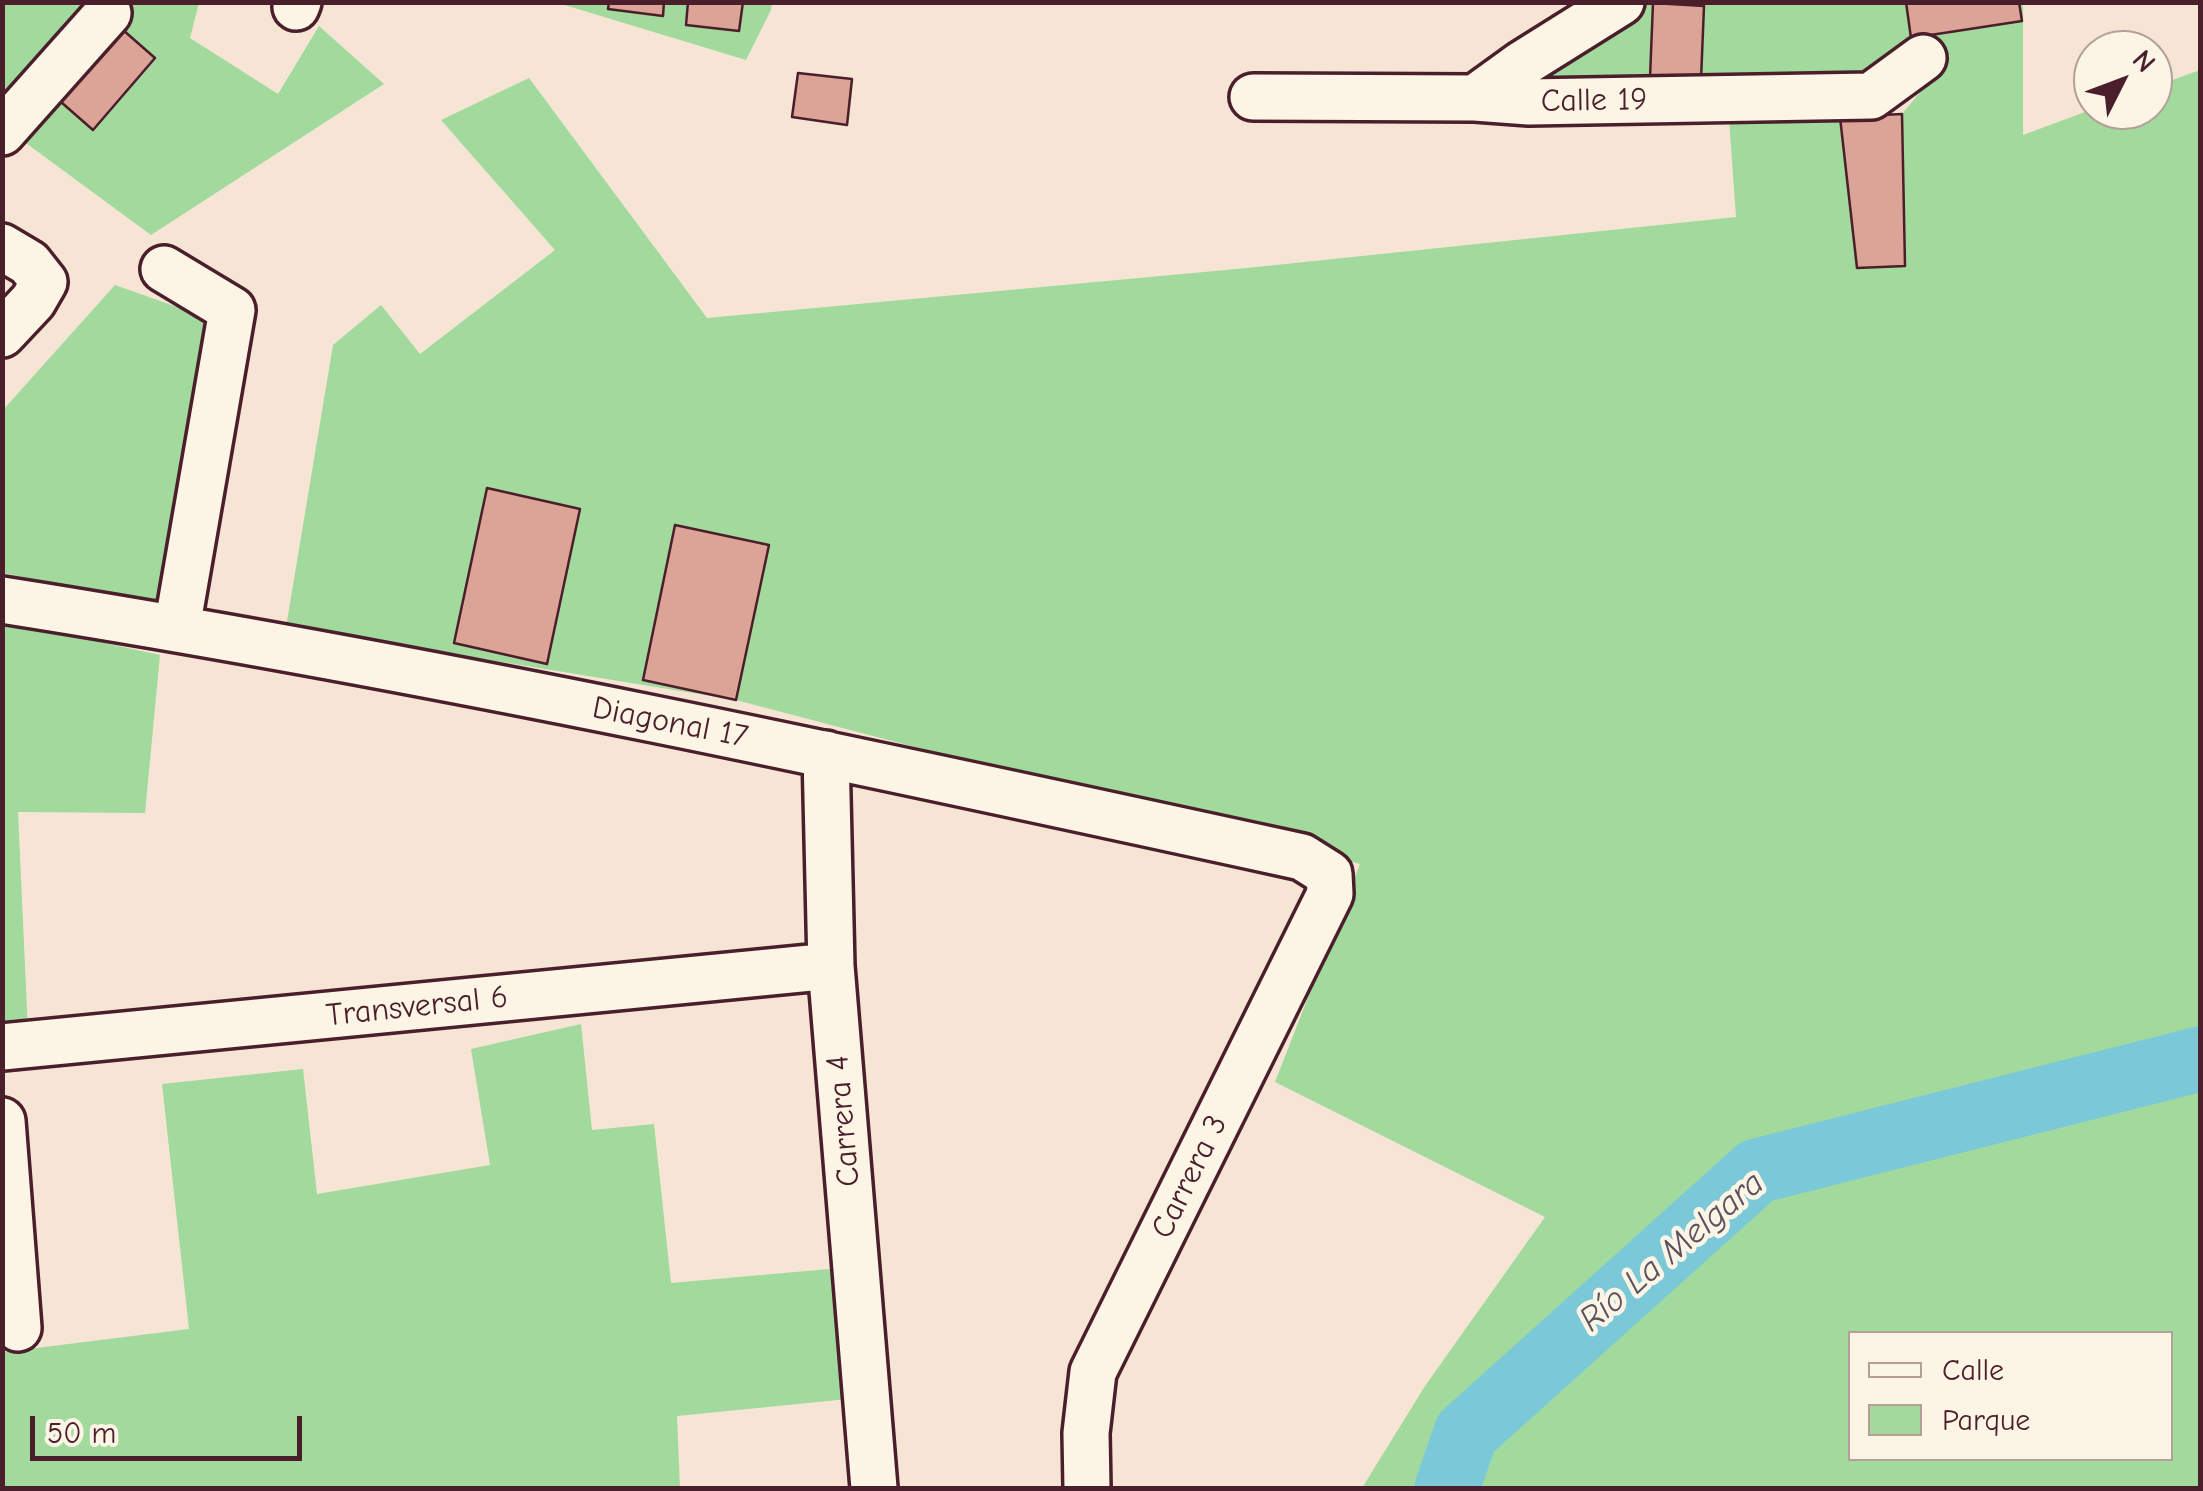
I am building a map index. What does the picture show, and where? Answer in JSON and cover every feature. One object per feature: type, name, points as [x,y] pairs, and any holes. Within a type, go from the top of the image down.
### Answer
[{"type":"street","points":[[1475,98],[1621,2]]},
{"type":"street","points":[[2,132],[108,13]]},
{"type":"street","name":"Calle 19","points":[[1254,97],[1475,98],[1529,102],[1870,96],[1923,58]]},
{"type":"street","points":[[2,246],[29,263],[44,282],[2,334]]},
{"type":"street","points":[[164,269],[232,310],[177,628]]},
{"type":"street","name":"Diagonal 17","points":[[2,600],[177,628],[826,754],[1302,857],[1329,874]]},
{"type":"street","name":"Carrera 4","points":[[826,754],[831,966],[874,1488]]},
{"type":"street","name":"Carrera 3","points":[[1087,1488],[1086,1432],[1093,1372],[1330,894],[1329,874]]},
{"type":"street","name":"Transversal 6","points":[[2,1047],[831,966]]},
{"type":"street","points":[[2,1122],[18,1328]]},
{"type":"green space","points":[[3,3],[105,3],[3,108]]},
{"type":"green space","points":[[112,3],[199,3],[190,38],[278,94],[319,26],[384,84],[151,235],[15,135]]},
{"type":"green space","points":[[558,3],[772,3],[746,60]]},
{"type":"green space","points":[[1645,3],[2023,3],[2023,135],[2073,116],[2073,130],[2173,130],[2173,80],[2200,70],[2200,1488],[1362,1488],[1425,1386],[1545,1217],[1275,1082],[1360,864],[736,700],[286,627],[333,345],[381,305],[420,354],[555,250],[441,120],[529,78],[707,318],[1736,217],[1729,119],[1840,117],[1857,267],[1904,266],[1902,114],[1950,56],[1927,36],[1867,80],[1540,87],[1537,68]]},
{"type":"green space","points":[[115,285],[211,319],[169,606],[3,573],[3,410]]},
{"type":"green space","points":[[3,621],[160,655],[145,813],[18,812],[28,1032],[3,1035]]},
{"type":"green space","points":[[581,1024],[592,1130],[654,1124],[671,1283],[852,1267],[858,1398],[677,1416],[680,1488],[3,1488],[2,1350],[189,1329],[162,1084],[303,1069],[317,1194],[490,1165],[471,1049]]},
{"type":"building","points":[[609,2],[664,2],[663,16],[608,9]]},
{"type":"building","points":[[688,2],[743,2],[739,31],[686,25]]},
{"type":"building","points":[[1906,2],[2019,2],[2022,21],[1911,38]]},
{"type":"building","points":[[1653,3],[1704,6],[1701,80],[1650,78]]},
{"type":"building","points":[[115,23],[155,58],[93,130],[53,95]]},
{"type":"building","points":[[798,73],[852,79],[847,125],[792,117]]},
{"type":"building","points":[[1902,114],[1905,266],[1857,268],[1840,117]]},
{"type":"building","points":[[487,488],[580,509],[547,664],[454,643]]},
{"type":"building","points":[[675,525],[769,545],[736,700],[643,680]]},
{"type":"waterway","name":"Río La Melgara","points":[[1447,1488],[1466,1433],[1757,1171],[2200,1059]]}]
